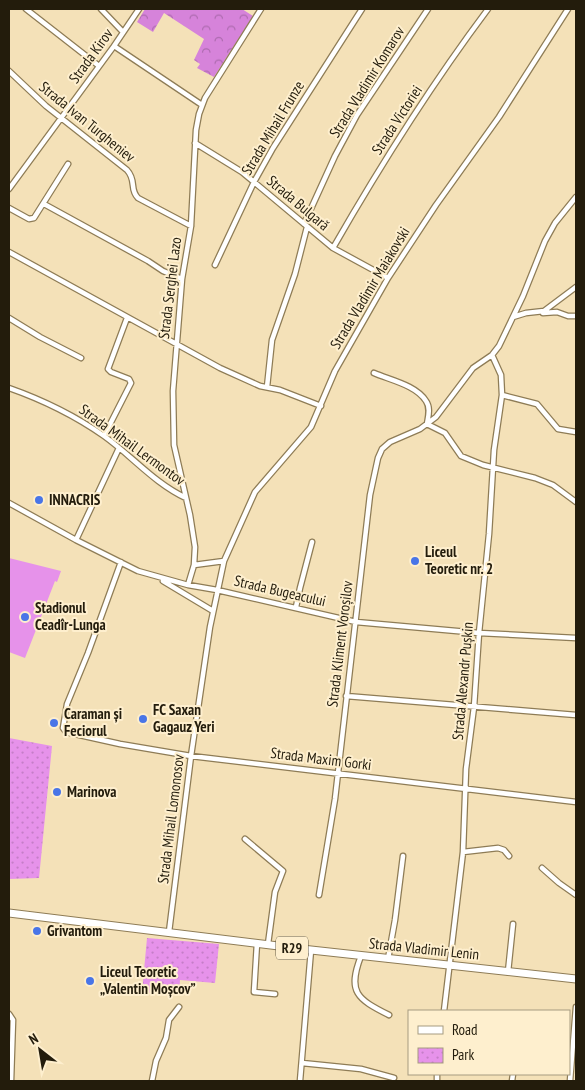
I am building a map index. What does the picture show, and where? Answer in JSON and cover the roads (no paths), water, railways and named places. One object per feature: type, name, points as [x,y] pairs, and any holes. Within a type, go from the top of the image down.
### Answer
[{"type":"main road","name":"Strada Vladimir Lenin","points":[[9,913],[361,956],[576,979]]},
{"type":"street","points":[[26,9],[98,66]]},
{"type":"street","points":[[101,9],[123,32]]},
{"type":"street","name":"Strada Kirov","points":[[9,189],[62,119],[139,9]]},
{"type":"street","name":"Strada Serghei Lazo","points":[[188,585],[194,565],[195,546],[174,445],[172,401],[182,279],[191,226],[195,143],[202,105],[262,9]]},
{"type":"street","name":"Strada Mihail Frunze","points":[[215,265],[254,182],[273,148],[362,9]]},
{"type":"street","name":"Strada Vladimir Komarov","points":[[267,387],[272,340],[295,274],[306,226],[335,156],[357,115],[428,9]]},
{"type":"street","name":"Strada Victoriei","points":[[334,248],[383,164],[438,80],[488,9]]},
{"type":"street","name":"Strada Vladimir Maiakovski","points":[[217,590],[224,562],[261,483],[302,439],[310,427],[335,371],[388,278],[436,205],[494,124],[568,9]]},
{"type":"street","points":[[114,46],[202,105]]},
{"type":"street","name":"Strada Ivan Turgheniev","points":[[9,71],[31,93],[127,170],[134,180],[133,192],[138,198],[191,226]]},
{"type":"street","name":"Strada Bulgară","points":[[195,143],[228,162],[334,248],[388,278]]},
{"type":"street","points":[[9,208],[32,219],[37,216],[68,164]]},
{"type":"street","name":"Strada Kliment Voroșilov","points":[[320,895],[338,775],[370,495],[378,458],[382,449],[390,442],[427,424],[447,404],[472,368],[492,355],[500,346],[545,240],[555,223],[576,197]]},
{"type":"street","points":[[44,204],[163,271],[182,279]]},
{"type":"street","points":[[9,252],[220,368],[260,386],[321,406]]},
{"type":"street","points":[[537,313],[550,308],[576,286]]},
{"type":"street","points":[[512,318],[519,314],[557,312],[568,316],[576,316]]},
{"type":"street","points":[[9,318],[40,337],[81,358]]},
{"type":"street","points":[[104,436],[131,383],[129,379],[108,369],[128,318]]},
{"type":"street","name":"Strada Alexandr Pușkin","points":[[444,1010],[463,852],[467,789],[466,769],[474,707],[489,534],[494,450],[502,394],[501,375],[492,355]]},
{"type":"street","points":[[374,373],[410,388],[422,396],[427,402],[430,411],[427,424],[445,433],[461,456],[493,468],[514,472],[553,485],[576,502]]},
{"type":"street","name":"Strada Mihail Lermontov","points":[[9,388],[49,404],[104,436],[162,485],[186,498]]},
{"type":"street","points":[[502,394],[537,404],[558,429],[576,432]]},
{"type":"street","points":[[76,540],[119,448]]},
{"type":"street","name":"Strada Bugeacului","points":[[9,503],[138,571],[188,585],[296,607],[356,622],[479,633],[576,638]]},
{"type":"street","points":[[296,607],[312,542]]},
{"type":"street","name":"Strada Maxim Gorki","points":[[121,562],[88,653],[67,704],[63,725],[64,730],[120,744],[191,756],[576,802]]},
{"type":"street","points":[[194,565],[224,562]]},
{"type":"street","name":"Strada Bugeacului","points":[[159,578],[213,611]]},
{"type":"street","name":"Strada Mihail Lomonosov","points":[[170,932],[191,756],[217,590]]},
{"type":"street","points":[[346,696],[576,715]]},
{"type":"street","points":[[244,839],[283,872],[275,892],[268,944]]},
{"type":"street","points":[[463,852],[498,848],[504,850],[509,856]]},
{"type":"street","points":[[388,959],[395,920],[402,856]]},
{"type":"street","points":[[542,868],[576,895]]},
{"type":"street","points":[[508,972],[513,924]]},
{"type":"street","points":[[256,943],[254,992],[275,994]]},
{"type":"street","points":[[300,1081],[311,950]]},
{"type":"street","points":[[361,956],[355,971],[358,995],[362,1001],[389,1015]]},
{"type":"street","points":[[152,1081],[156,1061],[166,1038],[169,1020],[179,1007]]},
{"type":"street","points":[[570,1081],[576,1007]]},
{"type":"street","points":[[9,1014],[13,1020],[12,1081]]},
{"type":"street","points":[[302,1063],[361,1069],[394,1078]]},
{"type":"street","points":[[378,1081],[381,1074]]},
{"type":"place","name":"INNACRIS","points":[[39,500]]},
{"type":"place","name":"Liceul Teoretic nr. 2","points":[[415,561]]},
{"type":"place","name":"Stadionul Ceadîr-Lunga","points":[[25,617]]},
{"type":"place","name":"FC Saxan Gagauz Yeri","points":[[143,719]]},
{"type":"place","name":"Caraman și Feciorul","points":[[54,723]]},
{"type":"place","name":"Marinova","points":[[57,792]]},
{"type":"place","name":"Grivantom","points":[[37,931]]},
{"type":"place","name":"Liceul Teoretic „Valentin Moșcov”","points":[[90,981]]}]
